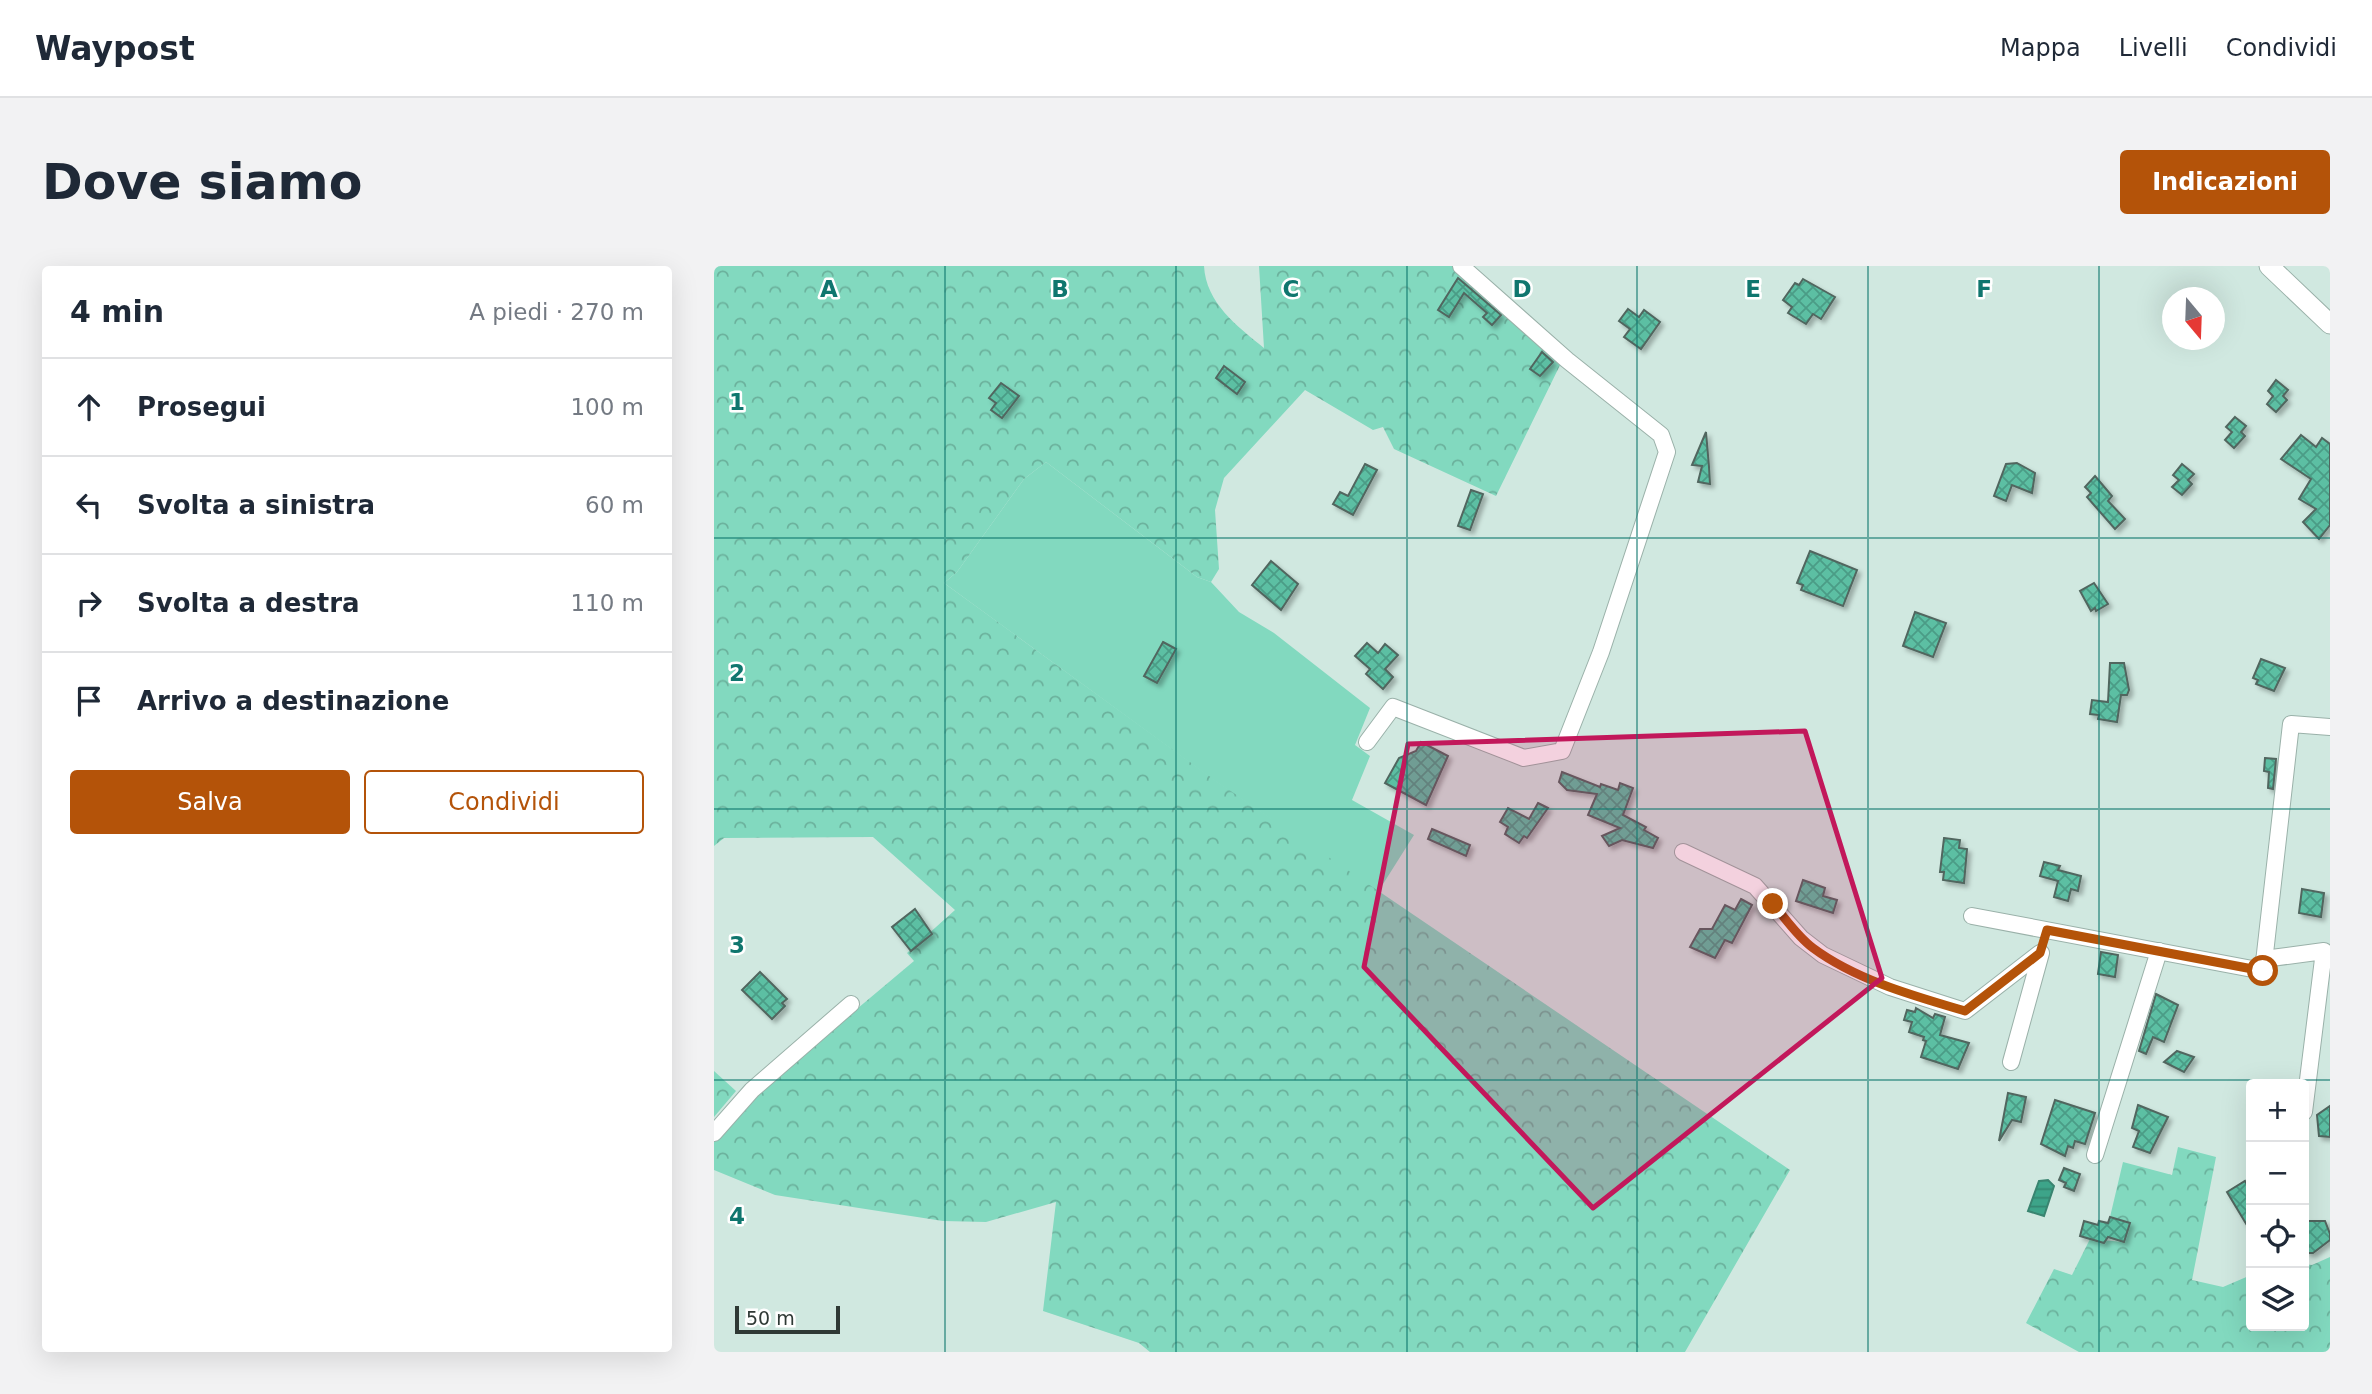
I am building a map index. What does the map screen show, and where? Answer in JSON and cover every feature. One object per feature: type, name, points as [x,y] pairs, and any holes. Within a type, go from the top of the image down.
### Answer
[{"type":"street","points":[[1367,743],[1393,707],[1524,758],[1534,759],[1562,751],[1601,652],[1667,452],[1661,435],[1567,360],[1461,266]]},
{"type":"street","points":[[2269,266],[2330,324]]},
{"type":"street","points":[[1972,916],[2263,971],[2291,724],[2330,727]]},
{"type":"street","points":[[1683,852],[1755,886],[1801,938],[1823,955],[1890,987],[1965,1011],[2040,953]]},
{"type":"street","points":[[2011,1062],[2047,930]]},
{"type":"street","points":[[2095,1155],[2159,951]]},
{"type":"street","points":[[2264,958],[2324,951],[2308,1079]]},
{"type":"street","points":[[714,1133],[752,1090],[851,1004]]},
{"type":"highlighted area","points":[[1805,731],[1882,978],[1593,1208],[1364,967],[1408,744]]},
{"type":"green space","points":[[714,266],[1204,266],[1210,291],[1225,313],[1264,348],[1259,266],[1454,266],[1562,361],[1496,496],[1394,449],[1383,427],[1373,430],[1305,390],[1224,478],[1215,510],[1219,569],[1211,582],[1197,577],[1046,462],[1024,479],[957,572],[944,583],[1216,781],[1790,1170],[1685,1352],[1150,1352],[1139,1343],[1043,1311],[1056,1202],[986,1222],[943,1221],[775,1195],[714,1170],[714,1142],[770,1082],[914,961],[907,953],[955,910],[873,837],[724,838],[714,846]]},
{"type":"green space","points":[[1046,462],[1197,577],[1211,582],[1239,612],[1274,633],[1370,708],[1355,745],[1370,756],[1352,800],[1414,835],[1378,892],[1215,781],[944,583],[957,572],[1024,479]]},
{"type":"green space","points":[[714,1071],[736,1091],[714,1117]]},
{"type":"green space","points":[[2178,1147],[2216,1157],[2192,1280],[2223,1287],[2246,1277],[2246,1331],[2309,1331],[2309,1265],[2330,1257],[2330,1352],[2079,1352],[2026,1323],[2054,1269],[2072,1275],[2090,1239],[2124,1242],[2129,1223],[2110,1217],[2123,1162],[2172,1175]]},
{"type":"shaded area","points":[[2048,1180],[2054,1186],[2044,1216],[2028,1211],[2039,1181]]},
{"type":"building","points":[[1458,278],[1501,315],[1492,325],[1483,317],[1487,313],[1464,293],[1449,317],[1438,310]]},
{"type":"building","points":[[1803,279],[1835,297],[1821,319],[1813,314],[1806,324],[1788,313],[1792,307],[1783,300],[1795,283],[1799,285]]},
{"type":"building","points":[[1628,309],[1639,317],[1644,310],[1660,322],[1641,349],[1624,337],[1630,329],[1619,321]]},
{"type":"building","points":[[1542,352],[1553,362],[1540,376],[1530,369]]},
{"type":"building","points":[[1224,366],[1245,382],[1237,394],[1216,378]]},
{"type":"building","points":[[2276,380],[2288,390],[2283,396],[2287,400],[2276,412],[2267,404],[2273,396],[2268,391]]},
{"type":"building","points":[[1001,383],[1019,396],[1002,418],[991,410],[996,403],[989,398]]},
{"type":"building","points":[[2235,417],[2246,426],[2241,432],[2245,436],[2234,448],[2225,440],[2232,432],[2226,427]]},
{"type":"building","points":[[1706,432],[1710,484],[1698,482],[1702,466],[1692,465]]},
{"type":"building","points":[[2301,435],[2316,447],[2322,438],[2330,444],[2330,525],[2319,539],[2303,522],[2316,509],[2299,499],[2311,479],[2281,459]]},
{"type":"building","points":[[2017,463],[2035,473],[2032,493],[2012,485],[2006,501],[1994,496],[2006,464]]},
{"type":"building","points":[[1365,464],[1377,470],[1353,515],[1333,504],[1340,492],[1348,496]]},
{"type":"building","points":[[2182,464],[2194,474],[2188,480],[2192,484],[2182,495],[2172,487],[2179,480],[2173,475]]},
{"type":"building","points":[[2095,476],[2112,496],[2108,501],[2125,519],[2115,529],[2087,497],[2091,493],[2085,487]]},
{"type":"building","points":[[1471,490],[1483,494],[1470,530],[1458,526]]},
{"type":"building","points":[[1810,551],[1857,570],[1843,606],[1801,590],[1803,585],[1797,583]]},
{"type":"building","points":[[1271,561],[1298,584],[1281,610],[1252,585]]},
{"type":"building","points":[[2094,583],[2108,604],[2091,611],[2080,591]]},
{"type":"building","points":[[1915,612],[1946,623],[1933,657],[1903,646]]},
{"type":"building","points":[[1163,642],[1176,649],[1157,683],[1144,676]]},
{"type":"building","points":[[1367,643],[1378,653],[1385,644],[1398,655],[1385,669],[1393,677],[1383,689],[1366,674],[1370,669],[1355,656]]},
{"type":"building","points":[[2261,659],[2285,668],[2274,691],[2256,684],[2258,680],[2253,678]]},
{"type":"building","points":[[2110,663],[2124,663],[2129,690],[2127,695],[2121,695],[2117,722],[2098,719],[2099,715],[2090,714],[2092,700],[2108,702]]},
{"type":"building","points":[[1421,742],[1448,756],[1426,805],[1385,783],[1399,758],[1416,751]]},
{"type":"building","points":[[2265,758],[2276,759],[2273,789],[2268,788],[2269,772],[2264,771]]},
{"type":"building","points":[[1562,772],[1600,787],[1601,784],[1618,790],[1620,783],[1633,788],[1623,815],[1646,827],[1644,830],[1658,838],[1653,848],[1622,840],[1609,846],[1602,836],[1620,828],[1588,815],[1597,794],[1567,790],[1559,782]]},
{"type":"building","points":[[1538,803],[1548,808],[1527,838],[1524,836],[1519,843],[1505,834],[1508,827],[1500,822],[1508,808],[1529,819]]},
{"type":"building","points":[[1432,829],[1470,845],[1466,856],[1428,839]]},
{"type":"building","points":[[1944,838],[1960,840],[1959,848],[1967,849],[1964,883],[1943,880],[1944,872],[1940,872]]},
{"type":"building","points":[[2044,862],[2060,866],[2058,870],[2081,876],[2078,891],[2071,889],[2068,901],[2054,897],[2058,881],[2040,876]]},
{"type":"building","points":[[1803,880],[1825,888],[1823,896],[1837,900],[1833,913],[1796,901]]},
{"type":"building","points":[[2302,889],[2324,893],[2321,917],[2299,913]]},
{"type":"building","points":[[1741,899],[1752,905],[1732,943],[1725,940],[1715,958],[1690,947],[1700,929],[1712,929],[1725,905],[1735,910]]},
{"type":"building","points":[[915,909],[932,934],[911,951],[892,927]]},
{"type":"building","points":[[2101,952],[2118,955],[2115,977],[2098,974]]},
{"type":"building","points":[[760,972],[787,999],[782,1003],[785,1006],[772,1019],[742,990]]},
{"type":"building","points":[[2156,994],[2178,1005],[2164,1042],[2153,1037],[2146,1054],[2139,1051]]},
{"type":"building","points":[[1916,1008],[1933,1018],[1935,1014],[1945,1017],[1940,1035],[1969,1043],[1958,1069],[1921,1057],[1926,1041],[1923,1040],[1924,1037],[1909,1032],[1912,1022],[1904,1020],[1907,1010],[1915,1012]]},
{"type":"building","points":[[2177,1051],[2194,1057],[2184,1072],[2164,1062]]},
{"type":"building","points":[[2008,1093],[2026,1097],[2021,1122],[2012,1120],[1999,1141]]},
{"type":"building","points":[[2055,1100],[2095,1113],[2085,1144],[2075,1141],[2073,1148],[2068,1146],[2065,1156],[2041,1144]]},
{"type":"building","points":[[2138,1105],[2168,1117],[2150,1153],[2133,1147],[2139,1131],[2132,1128]]},
{"type":"building","points":[[2330,1106],[2330,1137],[2319,1136],[2317,1115]]},
{"type":"building","points":[[2064,1168],[2080,1174],[2074,1191],[2064,1187],[2066,1183],[2059,1180]]},
{"type":"building","points":[[2245,1181],[2246,1224],[2227,1192]]},
{"type":"building","points":[[2110,1217],[2130,1223],[2124,1242],[2108,1237],[2104,1243],[2080,1236],[2084,1221],[2098,1225],[2099,1221],[2108,1223]]},
{"type":"building","points":[[2309,1221],[2325,1221],[2330,1240],[2313,1253],[2309,1253]]},
{"type":"route","points":[[1773,904],[1801,938],[1823,955],[1890,987],[1965,1011],[2040,953],[2047,930],[2263,971]]}]
